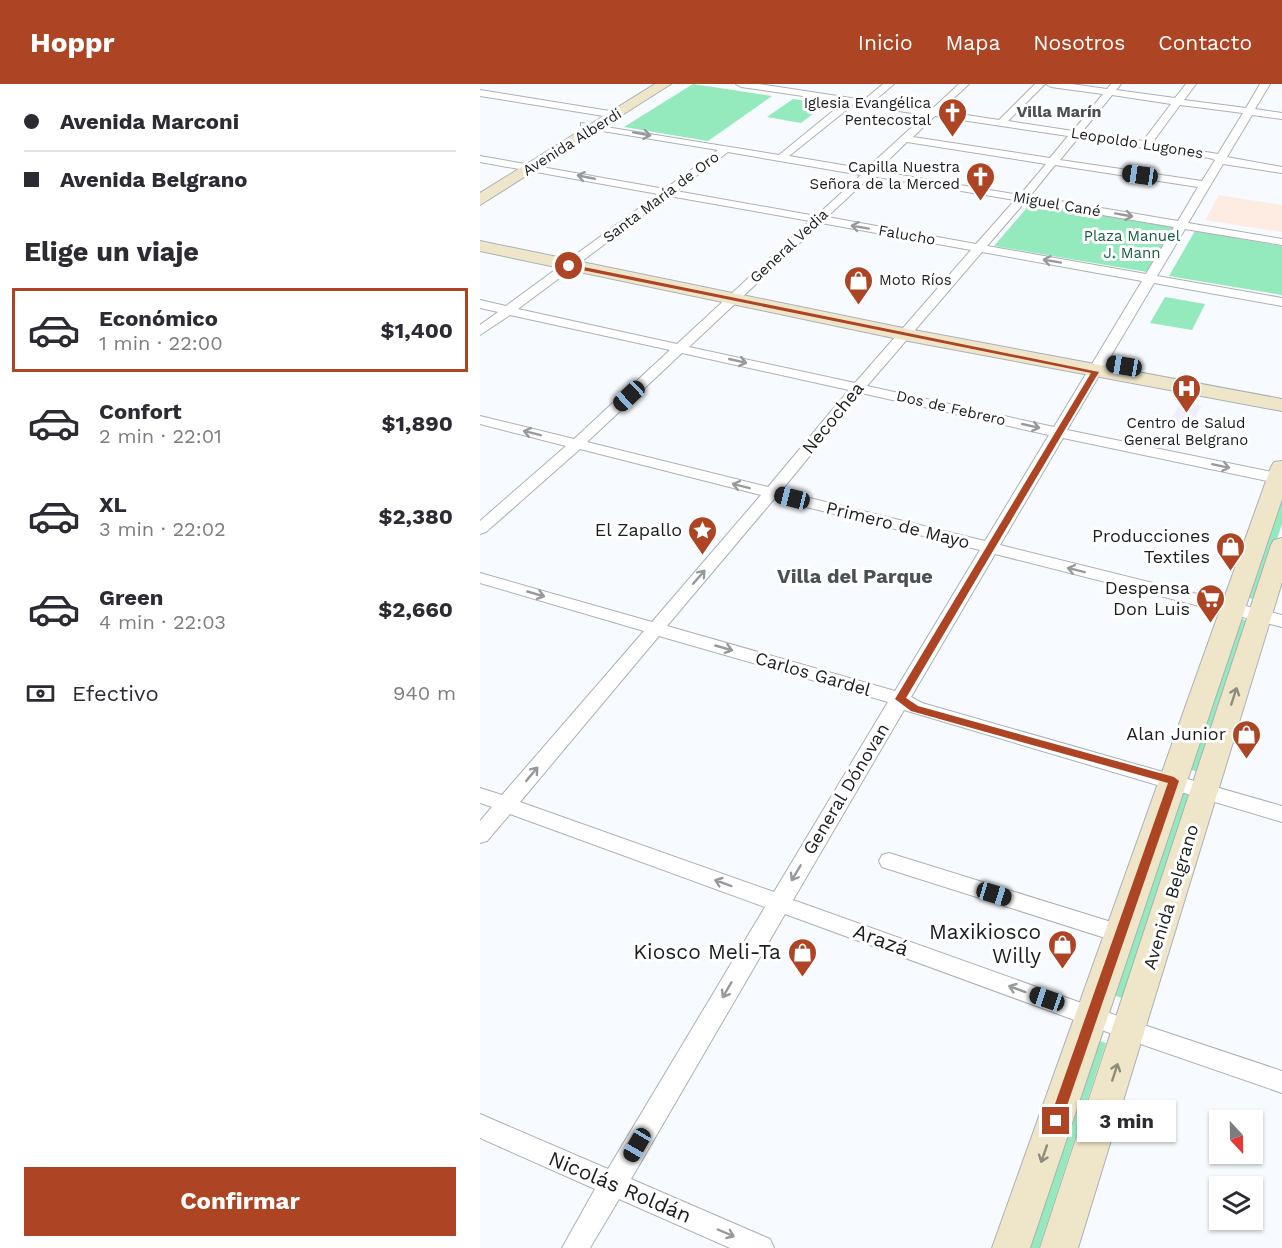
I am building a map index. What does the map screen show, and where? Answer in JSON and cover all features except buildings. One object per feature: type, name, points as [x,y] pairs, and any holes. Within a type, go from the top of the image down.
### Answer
[{"type":"main road","name":"Avenida Alberdi","points":[[480,189],[525,166],[591,126],[650,84]]},
{"type":"main road","name":"Avenida Alberdi","points":[[609,114],[664,84]]},
{"type":"main road","name":"Avenida Alberdi","points":[[480,200],[525,166]]},
{"type":"main road","points":[[480,237],[575,262]]},
{"type":"main road","points":[[480,246],[575,262],[1282,405]]},
{"type":"main road","points":[[1098,367],[1282,394]]},
{"type":"main road","name":"Avenida Belgrano","points":[[1059,1248],[1129,1030],[1235,609],[1281,475]]},
{"type":"main road","name":"Avenida Belgrano","points":[[1011,1248],[1121,934],[1189,786],[1271,618],[1282,545]]},
{"type":"street","points":[[481,94],[501,84]]},
{"type":"street","name":"Leopoldo Lugones","points":[[741,84],[1213,154],[1220,159],[1282,170]]},
{"type":"street","points":[[800,93],[812,84]]},
{"type":"street","points":[[866,103],[889,84]]},
{"type":"street","name":"General Vedia","points":[[480,529],[681,348],[964,84]]},
{"type":"street","points":[[1001,123],[1040,84]]},
{"type":"street","points":[[1051,84],[1112,88],[1178,101],[1282,116]]},
{"type":"street","points":[[1146,144],[1191,84]]},
{"type":"street","name":"General Dónovan","points":[[575,1248],[778,903],[1207,185],[1220,159],[1267,85]]},
{"type":"street","name":"Necochea","points":[[480,835],[771,493],[907,329],[1023,198],[1112,88]]},
{"type":"street","points":[[481,94],[609,114]]},
{"type":"street","points":[[782,157],[852,101]]},
{"type":"street","name":"Miguel Cané","points":[[591,126],[1282,242]]},
{"type":"street","points":[[904,139],[1207,185]]},
{"type":"street","name":"Santa María de Oro","points":[[480,331],[726,149]]},
{"type":"street","name":"Falucho","points":[[480,159],[1282,302]]},
{"type":"street","name":"Dos de Febrero","points":[[480,304],[1059,433],[1281,475]]},
{"type":"street","name":"Primero de Mayo","points":[[480,420],[1271,618]]},
{"type":"street","name":"Carlos Gardel","points":[[480,578],[900,699],[915,708],[1282,814]]},
{"type":"street","name":"Arazá","points":[[480,795],[1129,1030],[1282,1082]]},
{"type":"street","points":[[889,861],[1121,934]]},
{"type":"street","name":"Nicolás Roldán","points":[[480,1126],[761,1248]]},
{"type":"shaded area","points":[[1219,195],[1282,205],[1282,232],[1205,220]]},
{"type":"shaded area","name":"Centro de Salud General Belgrano","points":[[1183,401],[1202,406],[1189,426],[1169,421]]},
{"type":"green space","points":[[693,84],[772,96],[708,141],[624,127]]},
{"type":"green space","points":[[793,99],[826,104],[801,123],[767,117]]},
{"type":"green space","name":"Plaza Manuel J. Mann","points":[[1031,203],[1177,228],[1147,272],[994,246]]},
{"type":"green space","points":[[1195,231],[1282,246],[1282,295],[1169,276]]},
{"type":"green space","points":[[1165,297],[1205,304],[1192,330],[1150,323]]},
{"type":"green space","points":[[1282,492],[1282,524],[1257,600],[1246,597]]},
{"type":"green space","points":[[1238,618],[1249,621],[1199,772],[1187,769]]},
{"type":"green space","points":[[1182,792],[1193,795],[1125,999],[1113,995]]},
{"type":"green space","points":[[1092,1038],[1106,1043],[1039,1248],[1019,1248]]},
{"type":"place","name":"Iglesia Evangélica Pentecostal","points":[[952,138]]},
{"type":"place","name":"Capilla Nuestra Señora de la Merced","points":[[981,202]]},
{"type":"place","name":"Moto Ríos","points":[[858,306]]},
{"type":"place","name":"Centro de Salud General Belgrano","points":[[1186,414]]},
{"type":"place","name":"El Zapallo","points":[[703,556]]},
{"type":"place","name":"Producciones Textiles","points":[[1231,572]]},
{"type":"place","name":"Despensa Don Luis","points":[[1211,624]]},
{"type":"place","name":"Alan Junior","points":[[1247,760]]},
{"type":"place","name":"Maxikiosco Willy","points":[[1062,970]]},
{"type":"place","name":"Kiosco Meli-Ta","points":[[802,978]]},
{"type":"district","name":"Villa Marín","points":[[1059,111]]},
{"type":"district","name":"Villa del Parque","points":[[855,576]]},
{"type":"route","points":[[569,266],[1095,372],[900,699],[915,708],[1174,781],[1056,1121]]}]
